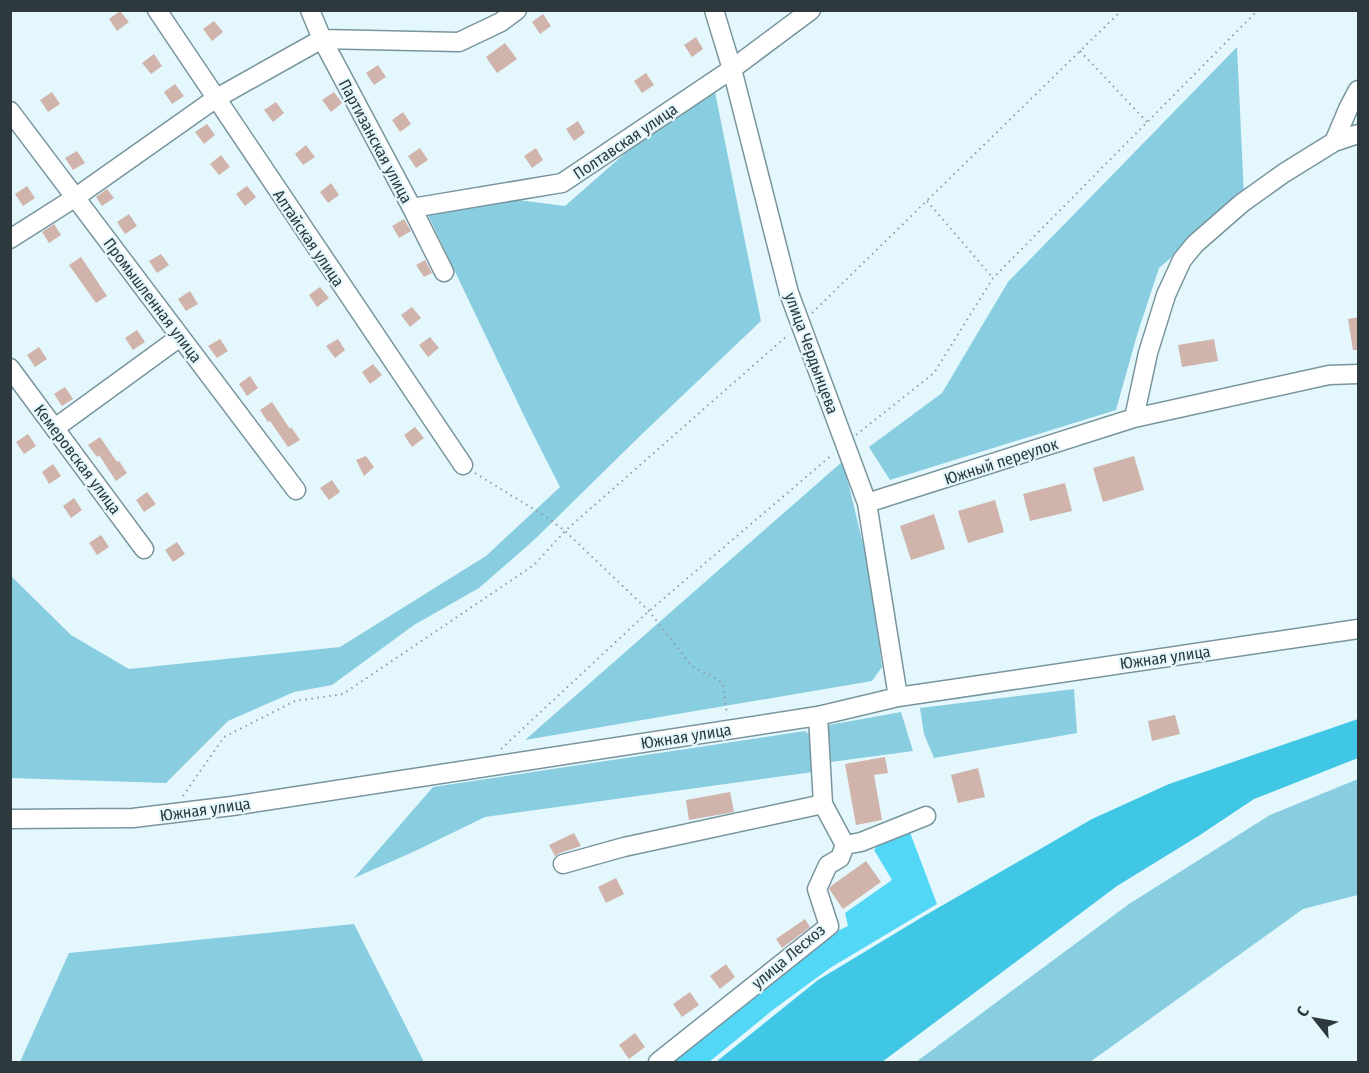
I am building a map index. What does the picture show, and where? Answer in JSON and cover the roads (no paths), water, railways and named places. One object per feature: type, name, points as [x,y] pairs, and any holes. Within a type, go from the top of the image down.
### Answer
[{"type":"street","name":"Алтайская улица","points":[[157,10],[463,465]]},
{"type":"street","name":"Партизанская улица","points":[[310,10],[322,39],[444,272]]},
{"type":"street","points":[[10,239],[76,197],[215,99],[322,39],[459,42],[498,16],[518,10]]},
{"type":"street","name":"улица Чердынцева","points":[[714,10],[732,69],[789,293],[867,503],[898,697]]},
{"type":"street","name":"Полтавская улица","points":[[412,208],[562,183],[732,69],[811,10]]},
{"type":"street","points":[[1334,142],[1359,90]]},
{"type":"street","name":"Промышленная улица","points":[[10,111],[296,490]]},
{"type":"street","points":[[1134,418],[1148,353],[1166,295],[1182,260],[1195,244],[1242,203],[1284,173],[1334,142],[1359,134]]},
{"type":"street","points":[[55,428],[180,337]]},
{"type":"street","name":"Кемеровская улица","points":[[10,368],[144,549]]},
{"type":"street","name":"Южный переулок","points":[[867,503],[1134,418],[1329,375],[1359,374]]},
{"type":"street","name":"Южная улица","points":[[10,819],[133,818],[243,804],[818,716],[898,697],[1359,629]]},
{"type":"street","points":[[818,716],[824,804],[845,845],[861,842],[926,816]]},
{"type":"street","points":[[563,864],[665,837],[824,804]]},
{"type":"street","name":"улица Лесхоз","points":[[658,1062],[829,926],[817,889],[828,865],[840,858],[845,845]]}]
